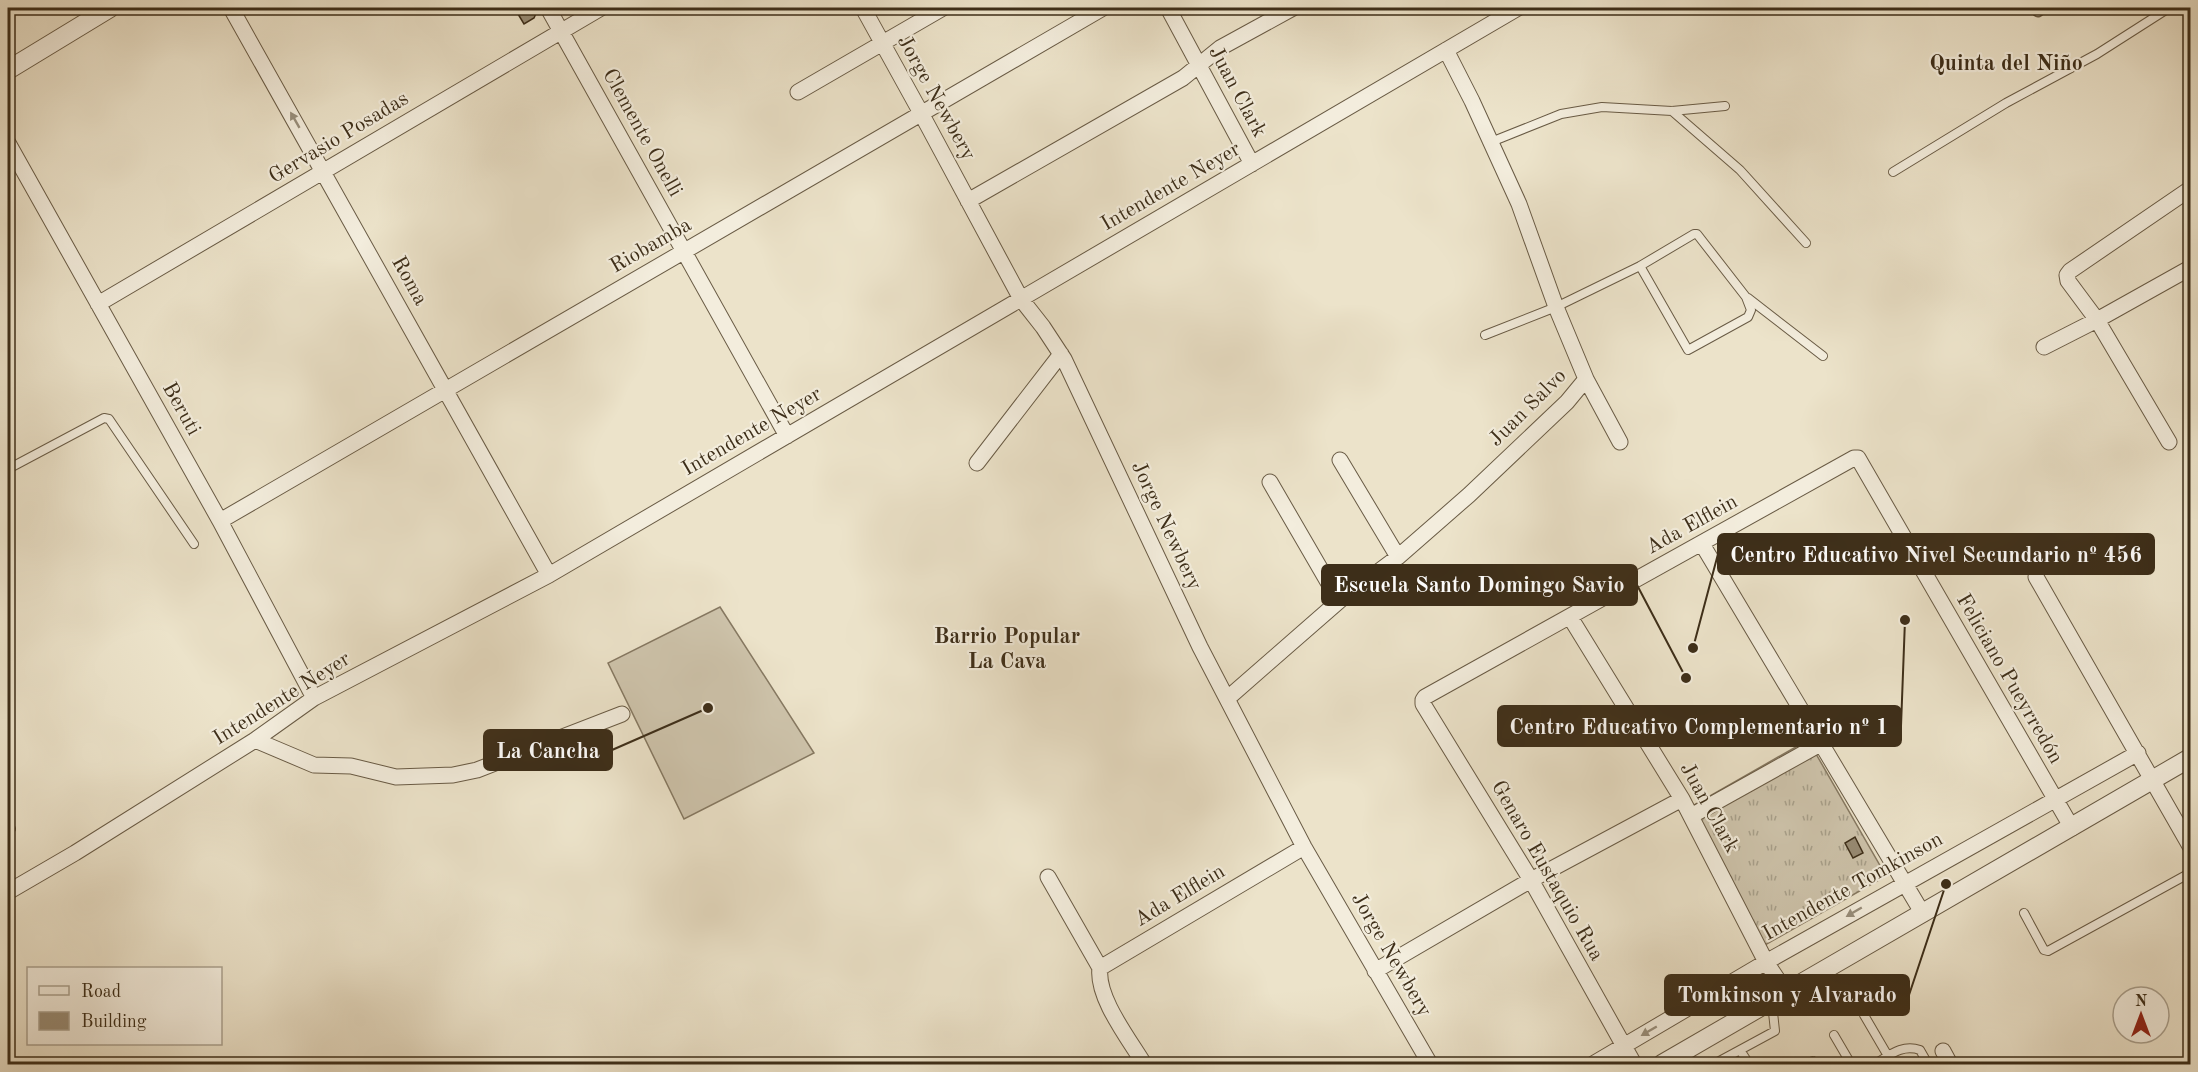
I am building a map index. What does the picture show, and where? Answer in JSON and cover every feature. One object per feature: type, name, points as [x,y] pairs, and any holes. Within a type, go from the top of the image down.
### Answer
[{"type":"street","points":[[8,70],[110,8]]},
{"type":"street","name":"Roma","points":[[231,8],[549,575]]},
{"type":"street","name":"Clemente Onelli","points":[[548,8],[787,436]]},
{"type":"street","name":"Gervasio Posadas","points":[[98,304],[601,8]]},
{"type":"street","name":"Jorge Newbery","points":[[863,8],[1021,299],[1061,354],[1200,647],[1304,847],[1430,1065]]},
{"type":"street","points":[[798,92],[943,8]]},
{"type":"street","name":"Riobamba","points":[[220,521],[1103,8]]},
{"type":"street","name":"Juan Clark","points":[[1168,8],[1252,164]]},
{"type":"street","points":[[969,201],[1182,78],[1220,48],[1293,8]]},
{"type":"street","name":"Intendente Neyer","points":[[8,892],[75,853],[255,740],[314,698],[549,575],[1518,8]]},
{"type":"street","name":"Juan Salvo","points":[[1228,698],[1339,601],[1398,557],[1526,441],[1567,402],[1586,379],[1556,307],[1519,204],[1446,50]]},
{"type":"street","name":"Beruti","points":[[8,143],[220,521],[314,698]]},
{"type":"street","points":[[2169,442],[2097,320],[2068,281],[2067,275],[2190,189]]},
{"type":"street","points":[[2044,347],[2190,268]]},
{"type":"street","points":[[977,463],[1061,354]]},
{"type":"street","points":[[1586,379],[1620,442]]},
{"type":"street","name":"Ada Elflein","points":[[1423,700],[1856,458]]},
{"type":"street","name":"Feliciano Pueyrredón","points":[[1856,458],[2072,828]]},
{"type":"street","points":[[1340,460],[1398,557]]},
{"type":"street","points":[[1270,482],[1339,601]]},
{"type":"street","points":[[1702,544],[1923,914]]},
{"type":"street","points":[[2036,577],[2190,846]]},
{"type":"street","name":"Juan Clark","points":[[1570,617],[1682,799],[1766,962],[1779,997]]},
{"type":"street","name":"Genaro Eustaquio Rua","points":[[1423,700],[1423,704],[1531,880],[1634,1065]]},
{"type":"street","points":[[255,740],[314,765],[351,766],[396,777],[453,775],[477,770],[622,714]]},
{"type":"street","points":[[1691,816],[1822,743]]},
{"type":"street","name":"Intendente Tomkinson","points":[[1593,1065],[1766,962],[2138,753]]},
{"type":"street","points":[[1662,1065],[2190,758]]},
{"type":"street","points":[[1375,971],[1531,880],[1682,799]]},
{"type":"street","name":"Ada Elflein","points":[[1100,968],[1304,847]]},
{"type":"street","points":[[1048,877],[1100,968],[1099,979],[1102,994],[1144,1065]]},
{"type":"lane","points":[[1893,172],[2006,103],[2097,54],[2169,8]]},
{"type":"lane","points":[[1491,142],[1560,114],[1602,107],[1672,111],[1725,106]]},
{"type":"lane","points":[[1672,111],[1740,170],[1806,243]]},
{"type":"lane","points":[[1485,335],[1556,307],[1640,266],[1697,234],[1746,297],[1823,356]]},
{"type":"lane","points":[[1640,266],[1688,350],[1748,317],[1750,310],[1746,297]]},
{"type":"lane","points":[[8,469],[104,418],[109,419],[194,544]]},
{"type":"lane","points":[[2024,913],[2044,950],[2048,951],[2190,873]]},
{"type":"lane","points":[[1714,1065],[1775,1031],[1779,997]]},
{"type":"lane","points":[[1864,1015],[1888,1056]]},
{"type":"lane","points":[[1834,1035],[1851,1065]]},
{"type":"lane","points":[[1875,1065],[1902,1048],[1911,1047],[1920,1050],[1928,1065]]},
{"type":"lane","points":[[1740,1050],[1749,1065]]},
{"type":"lane","points":[[1678,1055],[1700,1065]]},
{"type":"green space","points":[[720,607],[814,753],[684,819],[608,663]]},
{"type":"green space","points":[[1808,740],[1886,876],[1765,945],[1687,809]]},
{"type":"building","points":[[531,8],[537,11],[534,18],[524,24],[518,14]]},
{"type":"building","points":[[1855,837],[1863,853],[1853,858],[1845,843]]},
{"type":"place","name":"Centro Educativo Complementario nº 1","points":[[1905,620]]},
{"type":"place","name":"Centro Educativo Nivel Secundario nº 456","points":[[1693,648]]},
{"type":"place","name":"Escuela Santo Domingo Savio","points":[[1686,678]]},
{"type":"place","name":"La Cancha","points":[[708,708]]},
{"type":"place","name":"Tomkinson y Alvarado","points":[[1946,884]]},
{"type":"district","name":"Quinta del Niño","points":[[2006,64]]},
{"type":"district","name":"Barrio Popular La Cava","points":[[1007,650]]}]
